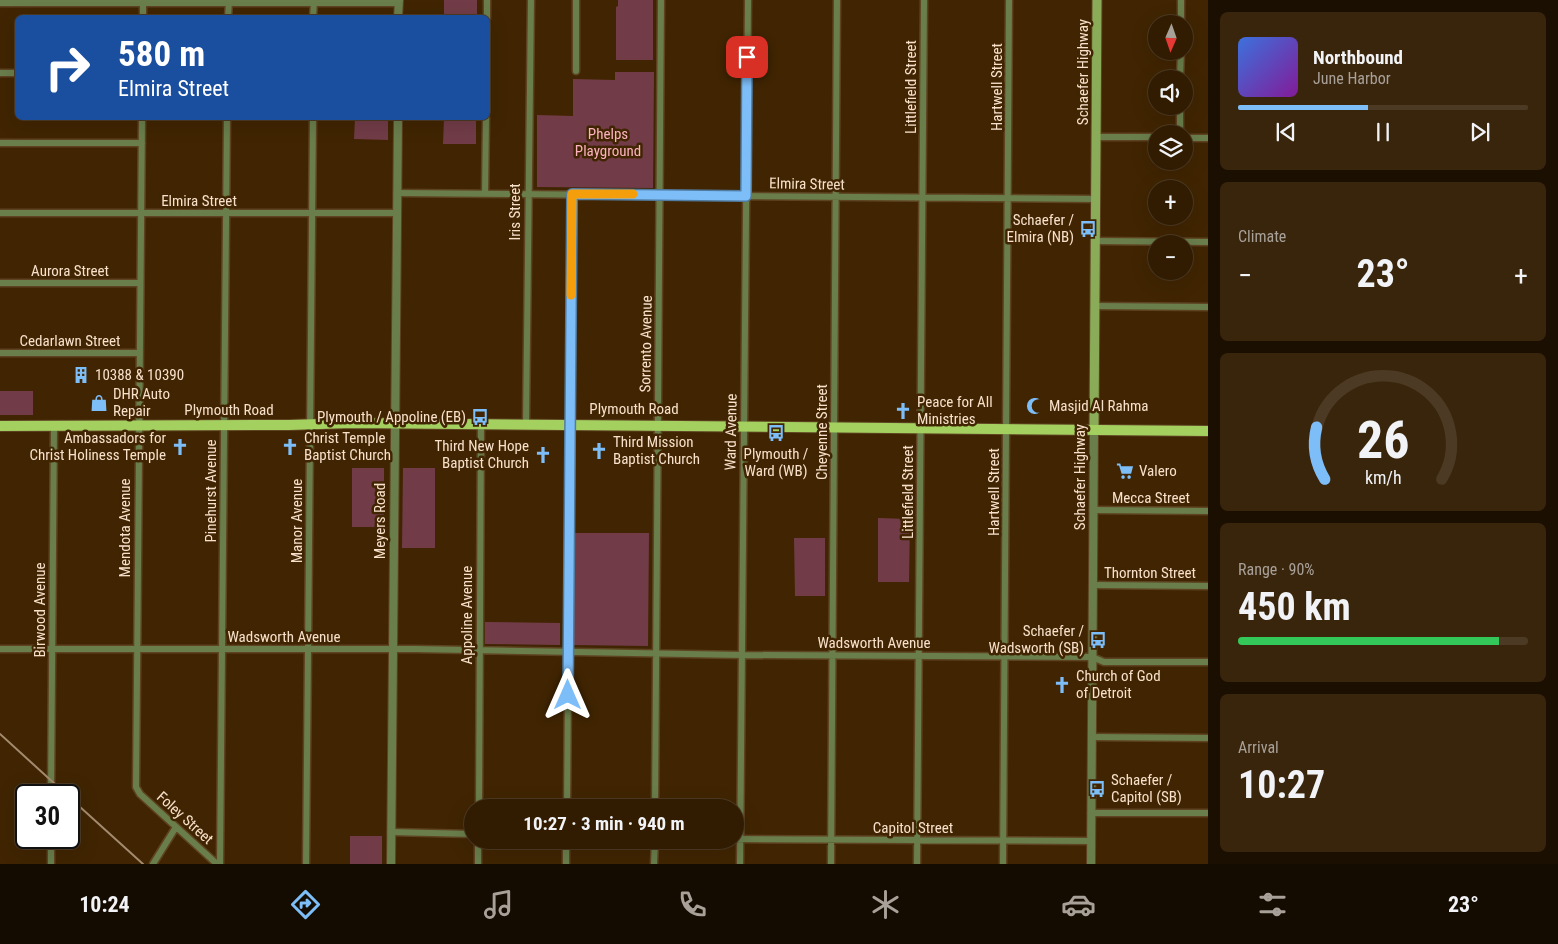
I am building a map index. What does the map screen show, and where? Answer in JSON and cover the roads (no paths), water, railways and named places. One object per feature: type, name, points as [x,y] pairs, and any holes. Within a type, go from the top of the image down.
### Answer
[{"type":"main road","name":"Schaefer Highway","points":[[1094,429],[1097,0]]},
{"type":"main road","name":"Plymouth Road","points":[[0,426],[224,426],[310,425],[352,422],[1208,431]]},
{"type":"street","points":[[487,0],[487,15]]},
{"type":"street","name":"Iris Street","points":[[526,424],[531,0]]},
{"type":"street","points":[[576,0],[576,71]]},
{"type":"street","name":"Sorrento Avenue","points":[[655,799],[661,0]]},
{"type":"street","name":"Ward Avenue","points":[[739,799],[748,0]]},
{"type":"street","name":"Cheyenne Street","points":[[831,864],[837,0]]},
{"type":"street","name":"Littlefield Street","points":[[917,864],[924,0]]},
{"type":"street","name":"Hartwell Street","points":[[1003,864],[1009,0]]},
{"type":"street","points":[[1181,0],[1181,15]]},
{"type":"street","points":[[143,2],[143,15]]},
{"type":"street","points":[[228,15],[229,2]]},
{"type":"street","points":[[314,2],[314,15]]},
{"type":"street","points":[[0,3],[398,2],[398,15]]},
{"type":"street","points":[[0,73],[15,73]]},
{"type":"street","name":"Mendota Avenue","points":[[137,789],[138,426],[142,120]]},
{"type":"street","name":"Pinehurst Avenue","points":[[219,864],[227,120]]},
{"type":"street","name":"Manor Avenue","points":[[306,864],[313,120]]},
{"type":"street","name":"Meyers Road","points":[[391,864],[398,120]]},
{"type":"street","points":[[485,194],[486,120]]},
{"type":"street","points":[[1096,137],[1148,137]]},
{"type":"street","points":[[1193,138],[1208,138]]},
{"type":"street","points":[[0,143],[142,143]]},
{"type":"street","name":"Elmira Street","points":[[397,193],[1096,199]]},
{"type":"street","points":[[567,799],[572,194]]},
{"type":"street","name":"Elmira Street","points":[[0,213],[397,213]]},
{"type":"street","points":[[1095,241],[1208,242]]},
{"type":"street","name":"Aurora Street","points":[[0,283],[140,283]]},
{"type":"street","points":[[1095,306],[1208,307]]},
{"type":"street","name":"Cedarlawn Street","points":[[0,353],[139,353]]},
{"type":"street","name":"Appoline Avenue","points":[[478,799],[481,423]]},
{"type":"street","name":"Birwood Avenue","points":[[51,784],[54,426]]},
{"type":"street","name":"Schaefer Highway","points":[[1091,864],[1094,429]]},
{"type":"street","name":"Mecca Street","points":[[1093,510],[1208,510]]},
{"type":"street","name":"Thornton Street","points":[[1093,585],[1208,586]]},
{"type":"street","name":"Wadsworth Avenue","points":[[0,649],[393,649],[742,655],[1092,657],[1104,662],[1208,662]]},
{"type":"street","points":[[1092,737],[1208,738]]},
{"type":"street","name":"Foley Street","points":[[137,789],[176,827],[219,864]]},
{"type":"street","points":[[1091,812],[1208,813]]},
{"type":"street","points":[[154,864],[176,827]]},
{"type":"street","points":[[391,832],[464,834]]},
{"type":"street","name":"Capitol Street","points":[[744,839],[1091,841]]},
{"type":"street","points":[[51,849],[51,864]]},
{"type":"street","points":[[478,849],[478,864]]},
{"type":"street","points":[[566,849],[566,864]]},
{"type":"street","points":[[654,849],[654,864]]},
{"type":"street","name":"Ward Avenue","points":[[739,849],[740,864]]},
{"type":"railway","points":[[0,734],[55,784]]},
{"type":"railway","points":[[80,807],[143,864]]},
{"type":"place","name":"Schaefer / Elmira (NB)","points":[[1088,229]]},
{"type":"place","name":"10388 & 10390","points":[[81,375]]},
{"type":"place","name":"DHR Auto Repair","points":[[99,403]]},
{"type":"place","name":"Masjid Al Rahma","points":[[1035,406]]},
{"type":"place","name":"Peace for All Ministries","points":[[903,411]]},
{"type":"place","name":"Plymouth / Appoline (EB)","points":[[480,417]]},
{"type":"place","name":"Plymouth / Ward (WB)","points":[[776,433]]},
{"type":"place","name":"Ambassadors for Christ Holiness Temple","points":[[180,447]]},
{"type":"place","name":"Christ Temple Baptist Church","points":[[290,447]]},
{"type":"place","name":"Third Mission Baptist Church","points":[[599,451]]},
{"type":"place","name":"Third New Hope Baptist Church","points":[[543,455]]},
{"type":"place","name":"Valero","points":[[1125,471]]},
{"type":"place","name":"Schaefer / Wadsworth (SB)","points":[[1098,640]]},
{"type":"place","name":"Church of God of Detroit","points":[[1062,685]]},
{"type":"place","name":"Schaefer / Capitol (SB)","points":[[1097,789]]},
{"type":"park label","name":"Phelps Playground","points":[[608,142]]}]
